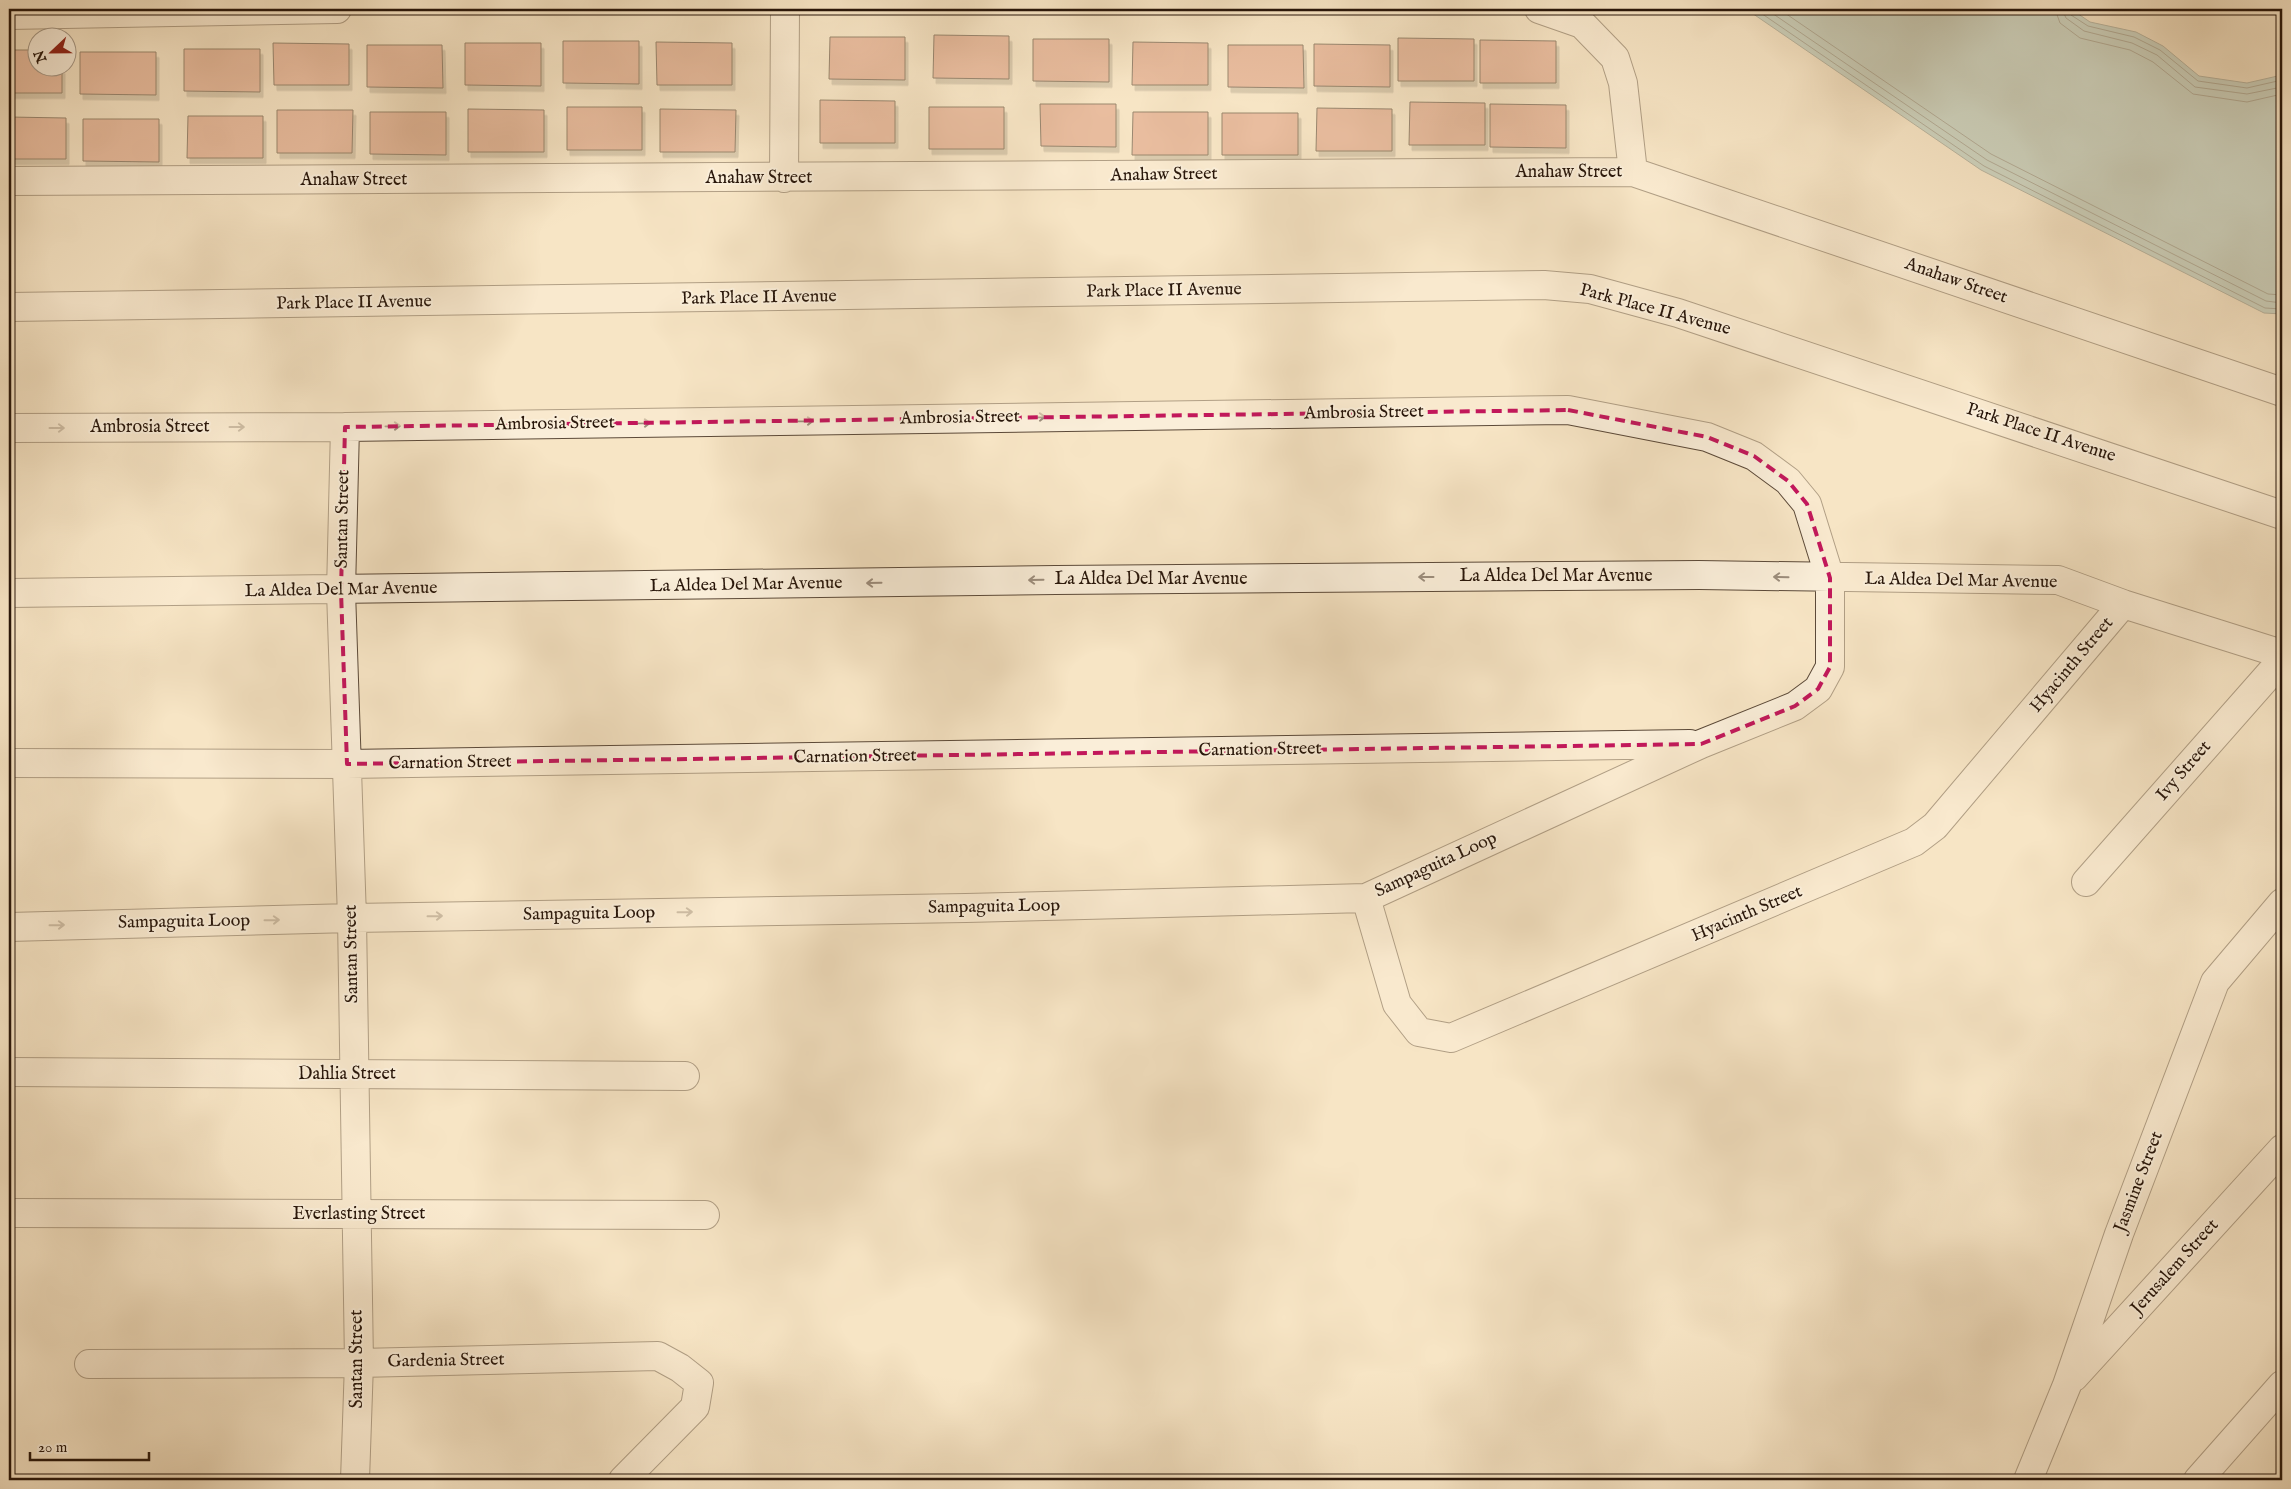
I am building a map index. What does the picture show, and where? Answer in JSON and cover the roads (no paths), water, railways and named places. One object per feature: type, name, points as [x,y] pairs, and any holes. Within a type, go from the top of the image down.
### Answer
[{"type":"street","points":[[9,16],[72,12],[337,9]]},
{"type":"street","points":[[784,178],[785,9]]},
{"type":"street","points":[[1539,9],[1582,24],[1615,58],[1623,83],[1633,172]]},
{"type":"street","name":"Anahaw Street","points":[[9,181],[1633,172],[2282,392]]},
{"type":"street","name":"Park Place II Avenue","points":[[9,307],[1544,286],[1590,289],[1678,313],[2282,515]]},
{"type":"street","name":"Ambrosia Street","points":[[9,428],[345,427],[1568,410],[1707,437],[1754,456],[1788,481],[1807,504],[1830,578]]},
{"type":"street","name":"Santan Street","points":[[345,427],[341,591],[352,918],[360,1363],[354,1480]]},
{"type":"street","name":"La Aldea Del Mar Avenue","points":[[9,593],[341,591],[1056,580],[1689,575],[2058,580],[2123,604],[2282,654]]},
{"type":"street","name":"Sampaguita Loop","points":[[9,927],[352,918],[966,908],[1366,898],[1700,744],[1795,706],[1818,689],[1830,667],[1830,578]]},
{"type":"street","name":"Hyacinth Street","points":[[1366,898],[1396,1004],[1419,1032],[1451,1038],[1914,842],[1935,826],[2123,604]]},
{"type":"street","name":"Ivy Street","points":[[2086,882],[2282,660]]},
{"type":"street","name":"Carnation Street","points":[[9,763],[347,764],[1700,744]]},
{"type":"street","name":"Jasmine Street","points":[[2030,1479],[2068,1385],[2119,1234],[2215,982],[2282,903]]},
{"type":"street","name":"Dahlia Street","points":[[9,1072],[685,1076]]},
{"type":"street","name":"Jerusalem Street","points":[[2068,1385],[2282,1149]]},
{"type":"street","name":"Everlasting Street","points":[[14,1213],[704,1215]]},
{"type":"street","name":"Gardenia Street","points":[[89,1364],[360,1363],[658,1356],[680,1368],[699,1384],[696,1407],[623,1480]]},
{"type":"street","points":[[2198,1480],[2282,1386]]},
{"type":"water","points":[[1746,9],[2071,9],[2090,22],[2136,32],[2163,46],[2199,76],[2247,83],[2282,75],[2282,314],[2264,313],[1981,170]]}]
